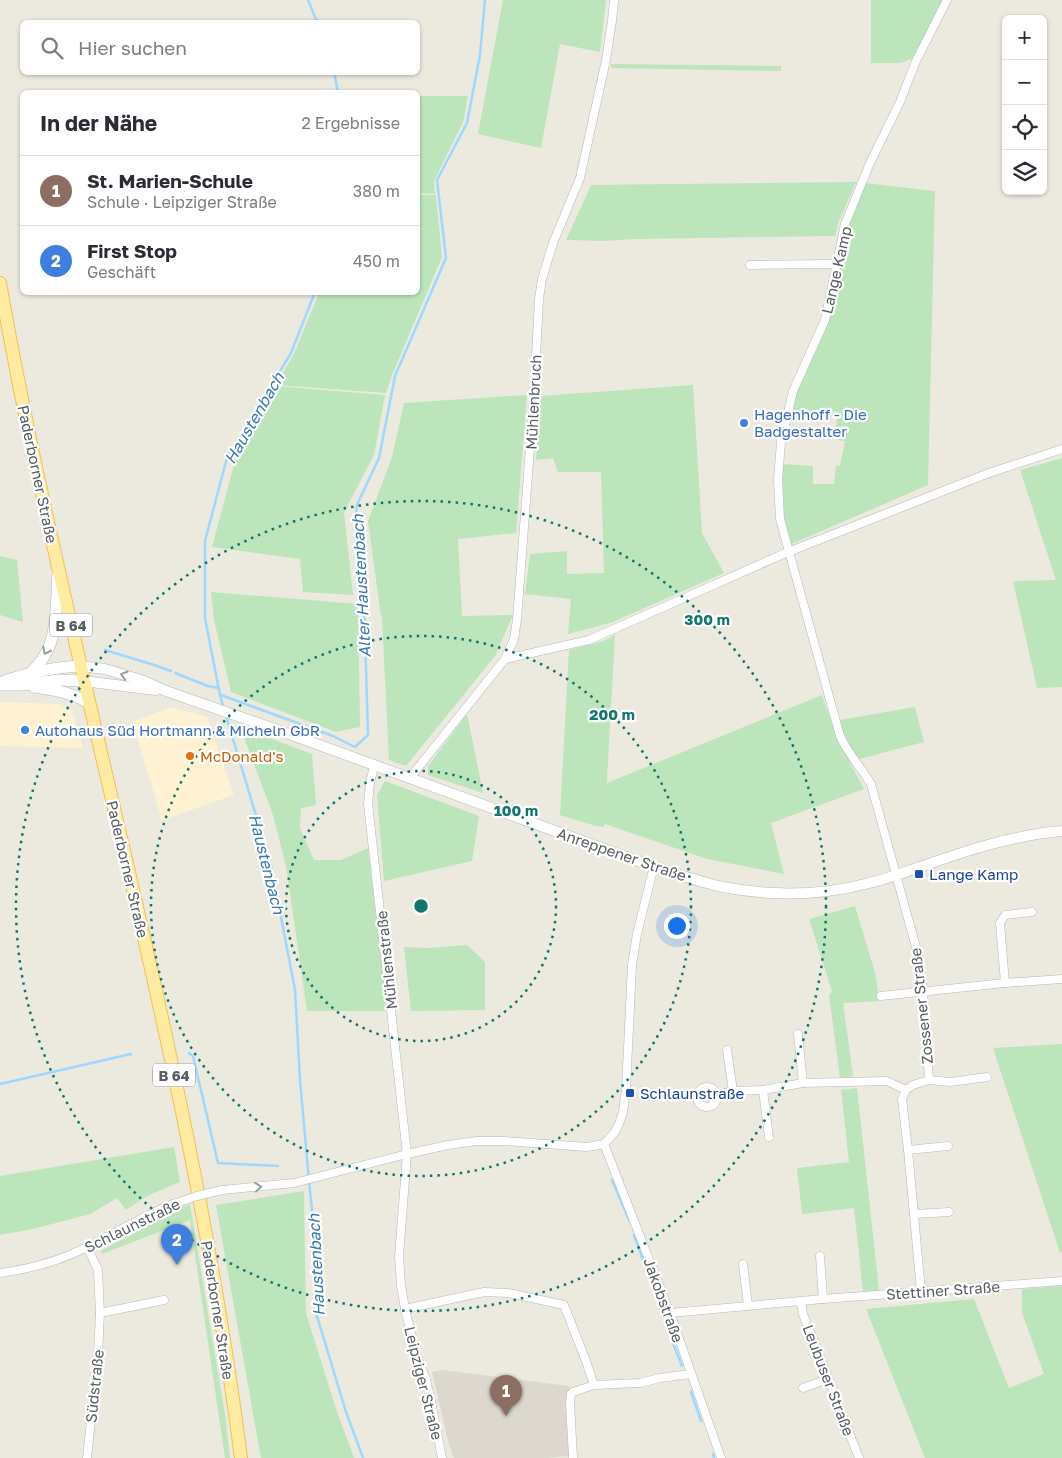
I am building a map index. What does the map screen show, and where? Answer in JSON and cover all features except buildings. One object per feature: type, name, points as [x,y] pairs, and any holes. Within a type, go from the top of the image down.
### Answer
[{"type":"main road","name":"Paderborner Straße","points":[[0,283],[13,358],[58,569],[185,1126],[221,1317],[241,1458]]},
{"type":"main road","points":[[30,673],[45,655],[51,642],[54,627],[58,569]]},
{"type":"main road","points":[[0,684],[30,673],[63,666],[80,666]]},
{"type":"main road","points":[[22,685],[58,680],[84,681]]},
{"type":"main road","points":[[0,684],[62,691],[76,695],[88,702]]},
{"type":"street","name":"Mühlenbruch","points":[[409,779],[505,659],[514,639],[534,396],[538,299],[553,243],[580,178],[606,60],[614,0]]},
{"type":"street","name":"Lange Kamp","points":[[896,875],[871,784],[864,771],[846,749],[840,736],[788,552],[780,518],[778,480],[781,442],[793,391],[825,320],[845,224],[870,163],[900,102],[916,61],[947,0]]},
{"type":"street","points":[[750,265],[836,265]]},
{"type":"street","points":[[505,659],[589,640],[788,552],[988,473],[1062,449]]},
{"type":"street","name":"Anreppener Straße","points":[[80,666],[105,669],[144,681],[166,692],[236,715],[654,866],[722,886],[751,892],[786,894],[842,890],[896,875],[1003,840],[1062,831]]},
{"type":"street","name":"Anreppener Straße","points":[[84,681],[166,692]]},
{"type":"street","name":"Mühlenstraße","points":[[374,766],[368,804],[408,1154]]},
{"type":"street","points":[[604,1144],[614,1133],[623,1112],[626,1089],[632,965],[637,934],[654,866]]},
{"type":"street","name":"Zossener Straße","points":[[896,875],[919,958],[929,1080]]},
{"type":"street","points":[[1005,983],[1000,923],[1005,915],[1032,912]]},
{"type":"street","points":[[881,996],[1062,979]]},
{"type":"street","points":[[798,1034],[803,1083]]},
{"type":"street","points":[[727,1050],[732,1092]]},
{"type":"street","name":"Zossener Straße","points":[[906,1090],[913,1085],[929,1080],[950,1082],[987,1077]]},
{"type":"street","points":[[716,1096],[732,1092],[763,1090],[803,1083],[887,1080],[906,1090],[902,1099],[921,1291]]},
{"type":"street","points":[[763,1090],[769,1137]]},
{"type":"street","name":"Schlaunstraße","points":[[0,1273],[37,1266],[87,1247],[149,1214],[173,1204],[222,1190],[300,1182],[408,1154],[476,1141],[504,1141],[587,1147],[604,1144]]},
{"type":"street","name":"Jakobstraße","points":[[604,1144],[670,1312],[721,1458]]},
{"type":"street","points":[[908,1150],[948,1146]]},
{"type":"street","name":"Leipziger Straße","points":[[408,1154],[399,1256],[401,1285],[416,1354],[428,1386],[442,1458]]},
{"type":"street","points":[[914,1214],[949,1212]]},
{"type":"street","name":"Südstraße","points":[[87,1247],[98,1270],[100,1314],[98,1356],[87,1458]]},
{"type":"street","points":[[820,1256],[823,1299]]},
{"type":"street","points":[[743,1264],[748,1305]]},
{"type":"street","name":"Stettiner Straße","points":[[670,1312],[1062,1281]]},
{"type":"street","name":"Leipziger Straße","points":[[405,1309],[484,1292],[508,1293],[564,1305],[594,1385]]},
{"type":"street","points":[[100,1314],[164,1300]]},
{"type":"street","name":"Leubuser Straße","points":[[801,1302],[803,1314],[859,1458]]},
{"type":"street","points":[[573,1457],[571,1394],[573,1392],[594,1385],[640,1383],[691,1374]]},
{"type":"street","points":[[803,1388],[828,1379]]},
{"type":"shaded area","points":[[0,702],[60,704],[72,711],[83,748],[0,746]]},
{"type":"shaded area","points":[[171,707],[207,717],[234,795],[162,820],[132,722]]},
{"type":"shaded area","points":[[442,1370],[569,1386],[569,1456],[548,1458],[454,1458],[449,1445],[432,1372]]},
{"type":"green space","points":[[503,0],[606,0],[600,52],[560,44],[541,148],[478,134]]},
{"type":"green space","points":[[871,0],[943,0],[914,58],[900,63],[871,63]]},
{"type":"green space","points":[[611,64],[781,66],[781,71],[611,68]]},
{"type":"green space","points":[[420,96],[468,96],[463,122],[434,181],[435,194],[420,193]]},
{"type":"green space","points":[[856,182],[838,224],[835,236],[603,241],[566,240],[591,185]]},
{"type":"green space","points":[[865,183],[935,191],[928,485],[789,545],[782,518],[781,464],[813,466],[813,484],[834,484],[836,466],[840,466],[845,441],[836,440],[837,412],[791,412],[795,391],[827,320],[849,225]]},
{"type":"green space","points":[[420,195],[436,195],[442,257],[386,393],[276,385],[294,354],[318,295],[420,295]]},
{"type":"green space","points":[[693,385],[702,533],[724,573],[613,622],[568,634],[571,599],[525,594],[530,554],[567,551],[567,574],[604,573],[601,472],[558,472],[553,458],[536,460],[541,396]]},
{"type":"green space","points":[[275,386],[385,395],[374,455],[344,512],[353,595],[303,592],[300,559],[212,547],[235,461]]},
{"type":"green space","points":[[527,395],[516,533],[458,539],[462,616],[513,615],[495,656],[406,766],[389,760],[382,618],[389,618],[381,617],[368,521],[392,457],[404,403]]},
{"type":"green space","points":[[1062,458],[1062,687],[1037,688],[1013,581],[1056,580],[1020,470]]},
{"type":"green space","points":[[0,556],[17,560],[23,622],[0,615]]},
{"type":"green space","points":[[211,592],[358,604],[360,727],[336,732],[231,692],[214,620]]},
{"type":"green space","points":[[615,635],[605,816],[607,783],[822,695],[837,738],[864,789],[771,823],[784,874],[707,859],[605,824],[604,827],[596,826],[560,815],[569,650],[603,641]]},
{"type":"green space","points":[[915,707],[924,742],[859,759],[847,741],[840,720]]},
{"type":"green space","points":[[467,714],[483,793],[428,775],[428,766]]},
{"type":"green space","points":[[240,727],[312,754],[316,805],[301,808],[300,828],[314,860],[341,860],[368,848],[387,1011],[307,1011],[286,866],[273,815]]},
{"type":"green space","points":[[385,781],[479,816],[472,861],[384,881],[377,795]]},
{"type":"green space","points":[[855,906],[876,976],[879,1001],[843,1003],[853,1076],[840,1078],[829,995],[832,991],[809,919]]},
{"type":"green space","points":[[467,945],[485,962],[485,1010],[411,1011],[404,947],[429,948]]},
{"type":"green space","points":[[1062,1044],[1062,1252],[1060,1253],[993,1048]]},
{"type":"green space","points":[[857,1088],[879,1290],[863,1292],[854,1208],[802,1214],[797,1168],[849,1162],[841,1090]]},
{"type":"green space","points":[[174,1147],[180,1182],[147,1196],[126,1210],[117,1198],[90,1214],[33,1229],[0,1235],[0,1176]]},
{"type":"green space","points":[[304,1191],[306,1313],[337,1412],[354,1458],[261,1458],[216,1205]]},
{"type":"green space","points":[[190,1204],[225,1415],[230,1458],[225,1458],[190,1220],[102,1254],[101,1251],[169,1213]]},
{"type":"green space","points":[[1062,1286],[1062,1458],[925,1458],[866,1309],[974,1299],[1009,1388],[1044,1374],[1022,1313],[1022,1289]]},
{"type":"waterway","name":"Haustenbach","points":[[308,0],[316,20]]},
{"type":"waterway","name":"Alter Haustenbach","points":[[221,695],[333,736],[355,747],[368,735],[364,603],[355,525],[357,505],[379,458],[395,376],[446,258],[437,180],[467,123],[480,55],[485,0]]},
{"type":"waterway","name":"Haustenbach","points":[[335,75],[338,90]]},
{"type":"waterway","name":"Haustenbach","points":[[224,709],[205,618],[205,541],[227,458],[291,353],[314,295]]},
{"type":"waterway","points":[[105,650],[171,671]]},
{"type":"waterway","points":[[175,673],[218,688]]},
{"type":"waterway","name":"Haustenbach","points":[[226,716],[271,865],[295,990],[300,1080],[314,1229],[316,1313],[346,1412],[363,1458]]},
{"type":"waterway","points":[[189,1053],[193,1056],[218,1163],[278,1166]]},
{"type":"waterway","points":[[0,1084],[131,1054]]},
{"type":"waterway","points":[[612,1180],[629,1220]]},
{"type":"waterway","points":[[634,1235],[647,1271]]},
{"type":"waterway","points":[[655,1292],[657,1299]]},
{"type":"waterway","points":[[662,1311],[669,1331]]},
{"type":"waterway","points":[[671,1338],[682,1366]]},
{"type":"waterway","points":[[691,1392],[701,1421]]},
{"type":"waterway","points":[[713,1454],[714,1458]]},
{"type":"place","name":"Hagenhoff - Die Badgestalter","points":[[744,423]]},
{"type":"place","name":"Autohaus Süd Hortmann & Micheln GbR","points":[[25,730]]},
{"type":"place","name":"McDonald's","points":[[190,756]]},
{"type":"place","name":"Lange Kamp","points":[[919,874]]},
{"type":"place","name":"Schlaunstraße","points":[[630,1093]]},
{"type":"place","name":"First Stop","points":[[177,1265]]},
{"type":"place","name":"St. Marien-Schule","points":[[506,1416]]}]
